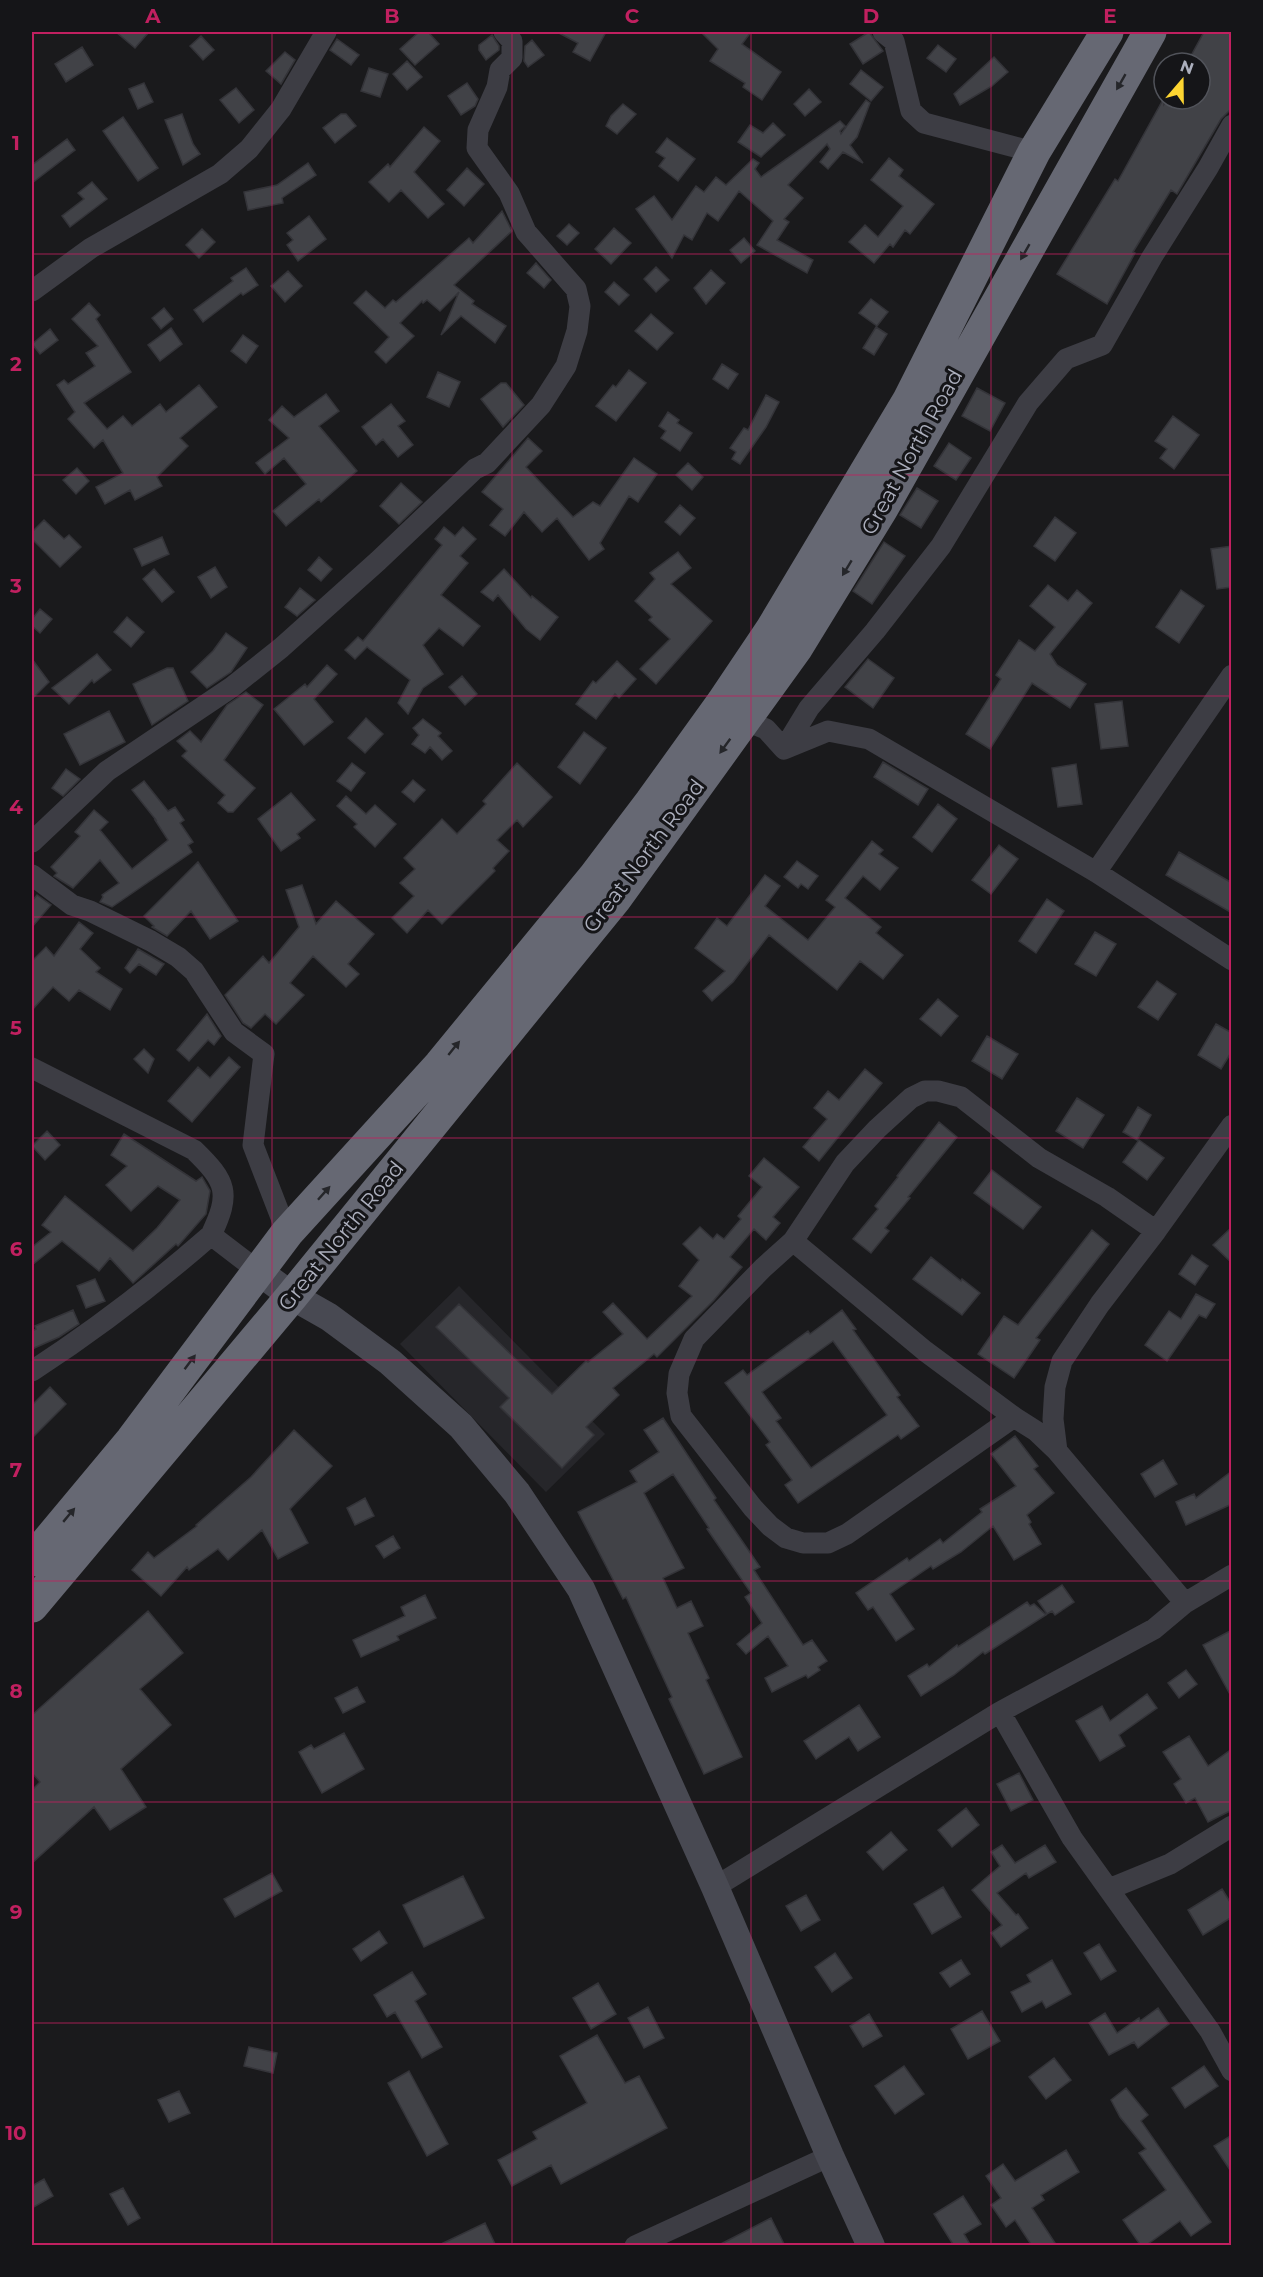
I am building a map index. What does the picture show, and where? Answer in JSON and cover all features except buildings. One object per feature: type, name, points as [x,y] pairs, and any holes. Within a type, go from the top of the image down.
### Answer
[{"type":"highway","name":"Great North Road","points":[[32,1560],[132,1440],[287,1233],[440,1065],[622,842],[723,702],[772,628],[909,400],[1034,152],[1107,32]]},
{"type":"highway","name":"Great North Road","points":[[32,1606],[292,1296],[615,899],[797,647],[843,575],[1150,32]]},
{"type":"main road","points":[[258,1271],[292,1296],[329,1317],[390,1362],[461,1426],[517,1493],[581,1589],[715,1887],[871,2246]]},
{"type":"street","points":[[32,291],[91,248],[220,174],[249,149],[281,109],[326,32]]},
{"type":"street","points":[[32,842],[107,771],[232,687],[281,648],[378,561],[475,469],[487,463],[541,405],[566,366],[577,332],[580,306],[576,289],[526,232],[509,192],[477,148],[478,130],[497,87],[500,70],[512,58],[512,41],[504,32]]},
{"type":"street","points":[[884,32],[894,41],[910,111],[924,123],[1034,152]]},
{"type":"street","points":[[784,749],[809,708],[875,631],[941,546],[1028,403],[1066,359],[1102,345],[1232,125]]},
{"type":"street","points":[[1096,872],[1232,675]]},
{"type":"street","points":[[744,720],[766,729],[784,749]]},
{"type":"street","points":[[784,749],[828,731],[869,739],[1096,872],[1232,960]]},
{"type":"street","points":[[32,875],[72,905],[90,911],[152,941],[178,957],[194,971],[234,1032],[264,1054],[253,1145],[287,1233]]},
{"type":"street","points":[[32,1068],[194,1150],[212,1168],[224,1190],[222,1212],[211,1235],[161,1278],[80,1339],[32,1371]]},
{"type":"street","points":[[1014,1417],[847,1534],[828,1543],[803,1543],[786,1538],[770,1526],[753,1508],[681,1416],[677,1393],[679,1374],[694,1339],[763,1268],[793,1241],[845,1163],[911,1098],[925,1091],[938,1090],[961,1096],[1039,1158],[1107,1197],[1156,1231]]},
{"type":"street","points":[[1057,1451],[1053,1419],[1056,1387],[1062,1361],[1100,1304],[1232,1125]]},
{"type":"street","points":[[211,1235],[258,1271]]},
{"type":"street","points":[[793,1241],[926,1351],[1036,1431],[1057,1451],[1185,1603]]},
{"type":"street","points":[[715,1887],[1000,1712],[1154,1629],[1185,1603],[1232,1575]]},
{"type":"street","points":[[1000,1712],[1072,1838],[1210,2031],[1232,2071]]},
{"type":"street","points":[[1109,1889],[1170,1864],[1232,1826]]},
{"type":"street","points":[[635,2246],[830,2156]]},
{"type":"shaded area","points":[[459,1286],[605,1434],[546,1492],[400,1344]]}]
